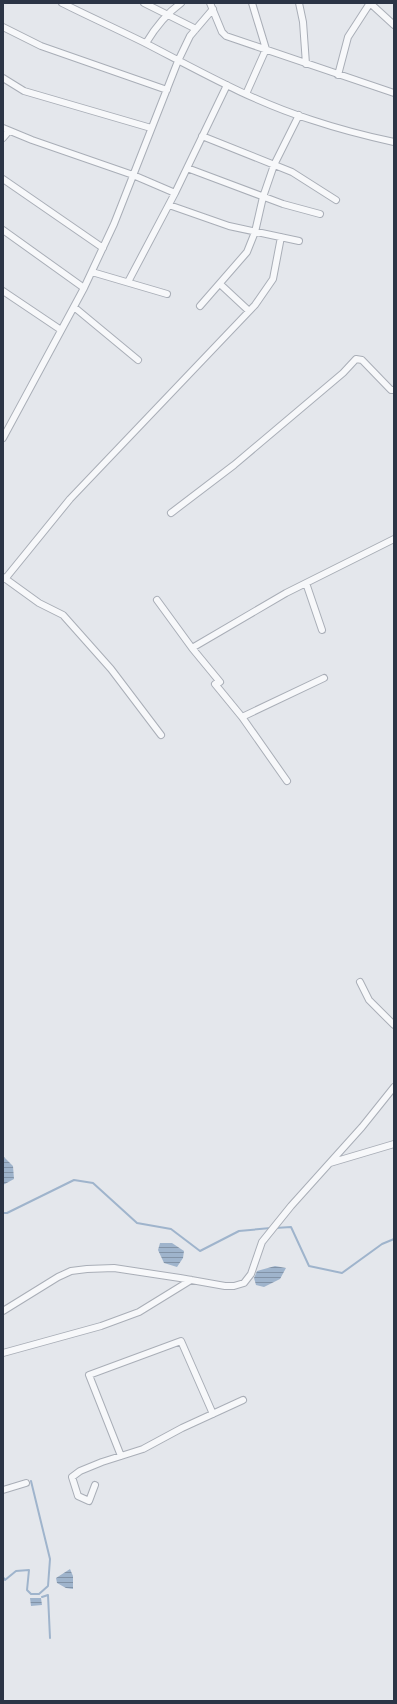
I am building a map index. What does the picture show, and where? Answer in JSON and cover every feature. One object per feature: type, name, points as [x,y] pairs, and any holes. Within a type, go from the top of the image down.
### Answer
[{"type":"street","points":[[62,3],[146,43],[178,61],[246,94],[299,115],[350,132],[394,142]]},
{"type":"street","points":[[144,3],[196,29]]},
{"type":"street","points":[[146,43],[154,29],[180,3]]},
{"type":"street","points":[[246,94],[266,49],[252,3]]},
{"type":"street","points":[[299,3],[303,22],[306,64]]},
{"type":"street","points":[[338,75],[348,37],[370,3],[394,25]]},
{"type":"street","points":[[211,6],[222,32],[226,36],[394,93]]},
{"type":"street","points":[[3,438],[92,272],[133,175],[178,61],[190,36],[211,6]]},
{"type":"street","points":[[3,27],[41,46],[167,90]]},
{"type":"street","points":[[3,78],[24,91],[152,128]]},
{"type":"street","points":[[128,282],[175,193],[227,85]]},
{"type":"street","points":[[200,306],[247,252],[255,232],[263,197],[274,165],[299,115]]},
{"type":"street","points":[[3,138],[6,130],[133,175],[175,193]]},
{"type":"street","points":[[202,136],[292,172],[336,200]]},
{"type":"street","points":[[187,168],[283,204],[320,214]]},
{"type":"street","points":[[3,179],[103,248]]},
{"type":"street","points":[[169,204],[229,226],[299,241]]},
{"type":"street","points":[[3,230],[84,288]]},
{"type":"street","points":[[162,735],[111,669],[63,615],[39,603],[4,578],[70,499],[249,311],[273,279],[281,237]]},
{"type":"street","points":[[92,272],[167,294]]},
{"type":"street","points":[[220,284],[249,311]]},
{"type":"street","points":[[3,291],[61,330]]},
{"type":"street","points":[[74,306],[138,360]]},
{"type":"street","points":[[171,513],[234,465],[343,373],[356,359],[362,360],[391,390],[394,390]]},
{"type":"street","points":[[192,648],[286,593],[394,538]]},
{"type":"street","points":[[306,583],[322,630]]},
{"type":"street","points":[[157,600],[287,781]]},
{"type":"street","points":[[242,717],[324,678]]},
{"type":"street","points":[[360,982],[369,1000],[394,1025]]},
{"type":"street","points":[[3,1312],[58,1277],[79,1270],[114,1268],[225,1286],[234,1286],[244,1283],[251,1274],[262,1242],[291,1206],[362,1127],[394,1087]]},
{"type":"street","points":[[329,1163],[394,1144]]},
{"type":"street","points":[[3,1352],[101,1326],[140,1312],[191,1280]]},
{"type":"street","points":[[121,1456],[89,1375],[181,1341],[213,1414]]},
{"type":"street","points":[[95,1485],[89,1501],[78,1496],[72,1477],[80,1471],[121,1456],[143,1450],[182,1428],[243,1400]]},
{"type":"street","points":[[3,1490],[26,1483]]},
{"type":"water","points":[[3,1156],[13,1166],[14,1179],[3,1185]]},
{"type":"water","points":[[160,1243],[172,1243],[184,1251],[183,1258],[177,1267],[164,1263],[158,1250]]},
{"type":"water","points":[[275,1266],[286,1268],[280,1279],[264,1287],[256,1285],[254,1278],[257,1271]]},
{"type":"water","points":[[70,1569],[73,1576],[73,1589],[66,1588],[57,1583],[56,1578]]},
{"type":"water","points":[[30,1598],[41,1598],[42,1605],[31,1606]]},
{"type":"waterway","points":[[3,1213],[7,1213],[74,1180],[93,1183],[137,1223],[171,1229],[200,1251],[239,1231],[271,1228]]},
{"type":"waterway","points":[[275,1228],[291,1227],[309,1266],[342,1273],[382,1244],[394,1239]]},
{"type":"waterway","points":[[3,1577],[5,1580],[16,1571],[29,1570],[27,1590],[31,1594],[39,1594],[48,1586],[50,1559],[31,1481]]},
{"type":"waterway","points":[[42,1597],[48,1595],[50,1638]]}]
